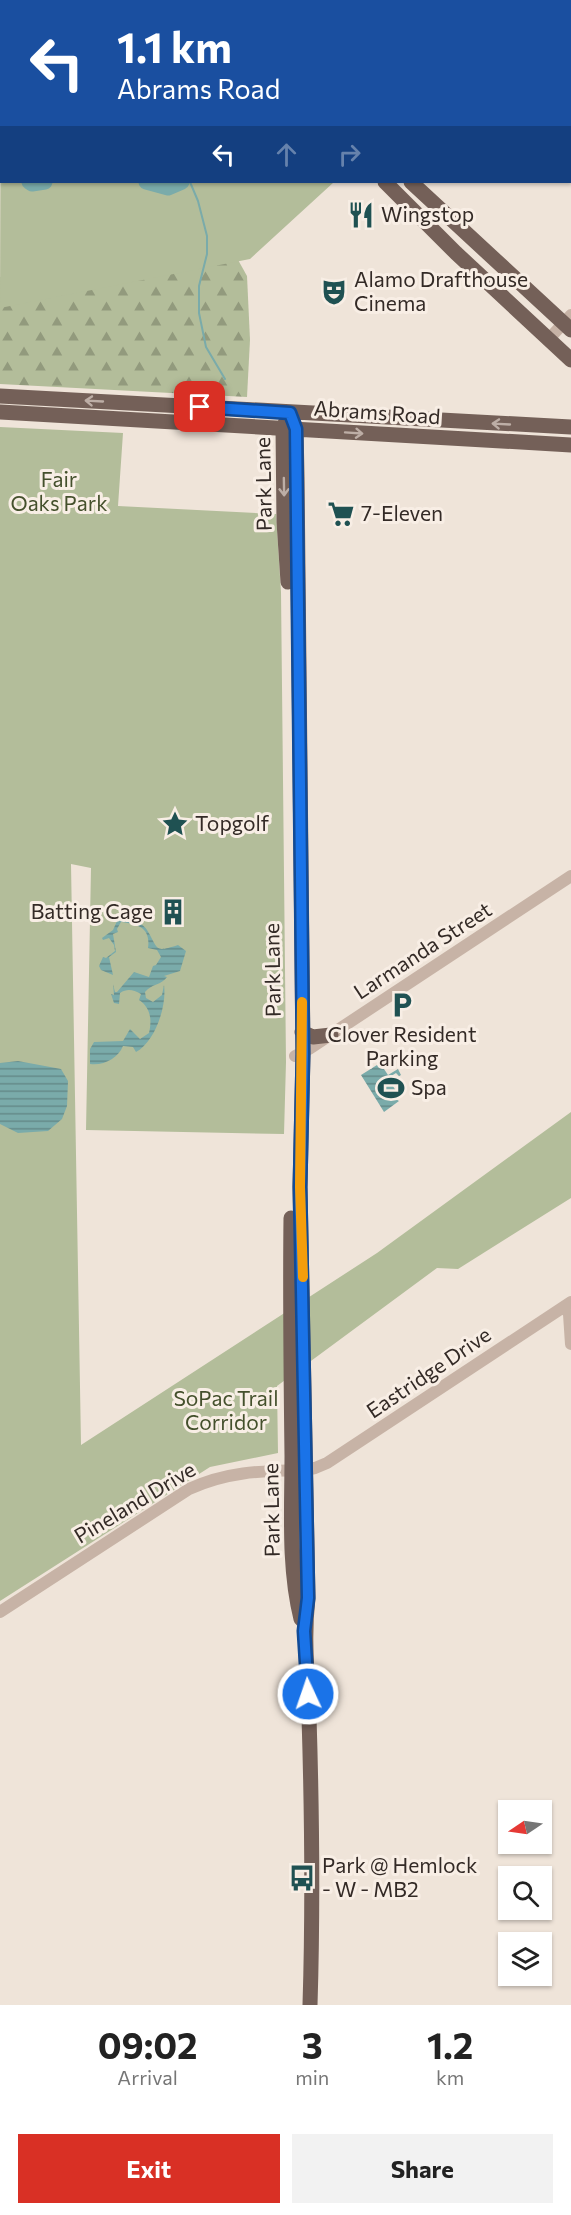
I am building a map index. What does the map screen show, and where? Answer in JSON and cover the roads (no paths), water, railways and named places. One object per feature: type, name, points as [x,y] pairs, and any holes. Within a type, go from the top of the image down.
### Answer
[{"type":"main road","points":[[386,183],[456,253],[571,360]]},
{"type":"main road","points":[[412,183],[471,238],[569,323]]},
{"type":"main road","points":[[456,253],[471,238]]},
{"type":"main road","name":"Abrams Road","points":[[0,396],[571,428]]},
{"type":"main road","name":"Abrams Road","points":[[0,412],[571,445]]},
{"type":"main road","name":"Park Lane","points":[[290,413],[284,522],[290,621],[299,1055],[296,1187],[297,1600],[304,1631],[309,1715],[312,1945],[310,2005]]},
{"type":"main road","points":[[467,422],[467,440]]},
{"type":"main road","name":"Park Lane","points":[[289,429],[302,1032],[299,1055]]},
{"type":"main road","points":[[302,1032],[313,1037],[331,1035]]},
{"type":"street","points":[[548,340],[569,323]]},
{"type":"street","name":"Larmanda Street","points":[[299,1055],[571,876]]},
{"type":"street","points":[[568,1304],[571,1344]]},
{"type":"street","name":"Eastridge Drive","points":[[298,1470],[315,1468],[338,1456],[568,1304]]},
{"type":"street","name":"Pineland Drive","points":[[0,1612],[189,1489],[219,1476],[298,1470]]},
{"type":"water","points":[[122,910],[127,910],[136,921],[145,927],[158,948],[164,949],[178,945],[186,951],[180,971],[164,976],[167,977],[165,980],[145,992],[146,998],[153,1002],[162,995],[164,985],[164,1003],[158,1023],[149,1040],[136,1052],[133,1047],[123,1046],[110,1060],[100,1064],[90,1064],[90,1049],[94,1042],[123,1041],[130,1029],[140,1039],[149,1033],[150,1015],[139,1000],[141,994],[130,990],[123,991],[120,993],[119,1004],[114,1003],[111,994],[114,995],[113,984],[117,992],[134,972],[149,977],[153,966],[161,957],[157,950],[148,948],[145,931],[132,924],[121,922],[117,929],[118,932],[113,934],[116,952],[109,957],[113,975],[101,970],[99,966],[103,957],[106,958],[115,951],[109,938],[103,940],[102,938],[113,930]]},
{"type":"water","points":[[18,1061],[61,1069],[68,1081],[67,1106],[62,1119],[48,1131],[18,1133],[0,1124],[0,1063]]},
{"type":"water","name":"Spa","points":[[377,1065],[388,1075],[398,1069],[401,1075],[396,1073],[388,1078],[396,1091],[394,1098],[399,1101],[384,1112],[361,1075]]},
{"type":"waterway","points":[[30,183],[38,183]]},
{"type":"waterway","points":[[150,183],[168,188],[180,183]]},
{"type":"waterway","points":[[190,183],[198,201],[207,236],[207,254],[199,286],[199,313],[206,347],[225,379]]},
{"type":"place","name":"Wingstop","points":[[361,215]]},
{"type":"place","name":"Alamo Drafthouse Cinema","points":[[334,292]]},
{"type":"place","name":"7-Eleven","points":[[341,514]]},
{"type":"place","name":"Topgolf","points":[[175,824]]},
{"type":"place","name":"Batting Cage","points":[[173,912]]},
{"type":"place","name":"Clover Resident Parking","points":[[402,1005]]},
{"type":"place","name":"Spa","points":[[391,1088]]},
{"type":"place","name":"Park @ Hemlock - W - MB2","points":[[302,1878]]},
{"type":"park label","name":"Fair Oaks Park","points":[[59,492]]},
{"type":"park label","name":"SoPac Trail Corridor","points":[[226,1411]]}]
